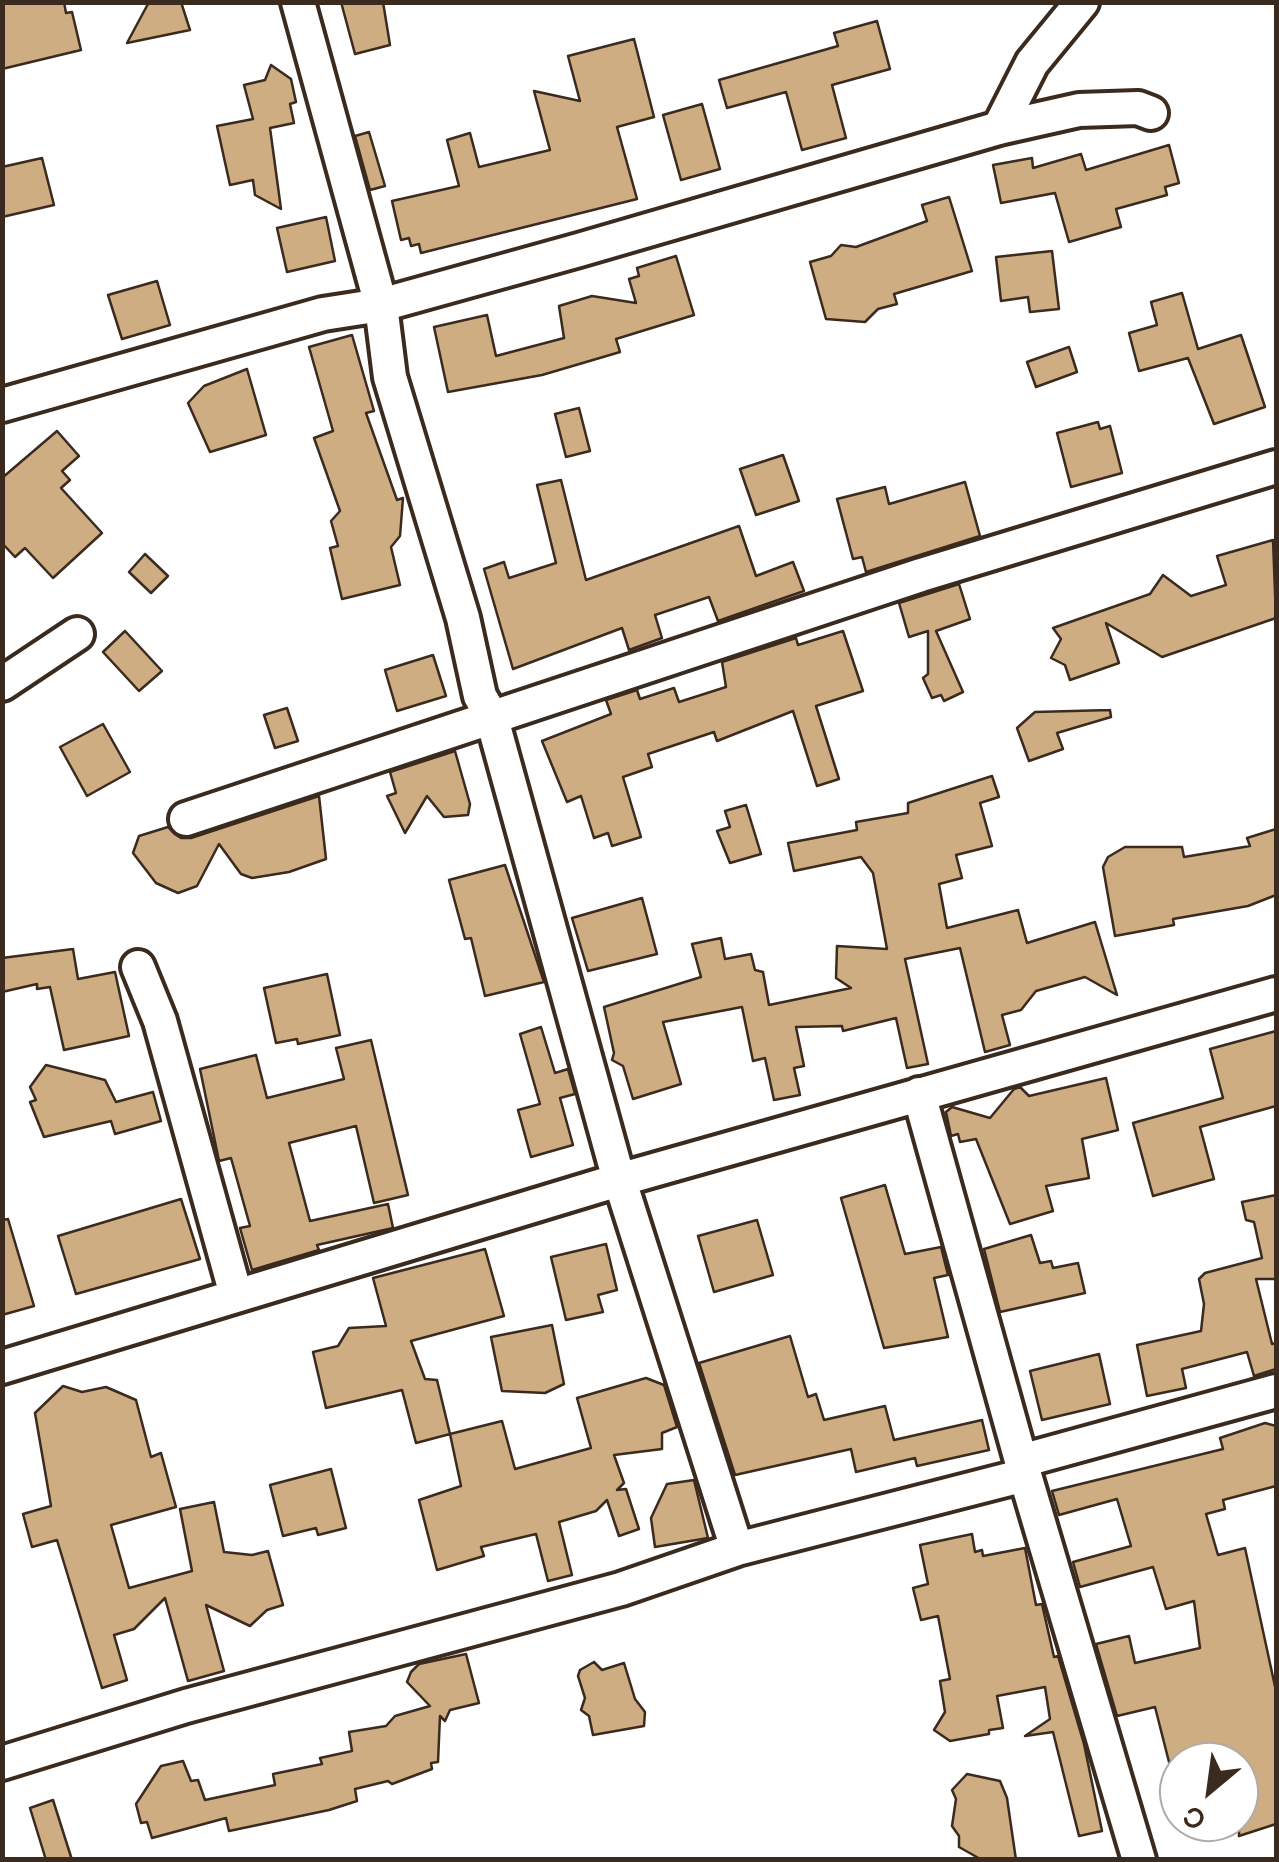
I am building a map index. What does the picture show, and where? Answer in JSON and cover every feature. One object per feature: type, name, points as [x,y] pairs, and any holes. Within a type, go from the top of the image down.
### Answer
[{"type":"street","points":[[298,2],[381,305],[390,377],[463,618],[480,696],[491,715],[622,1179],[737,1549]]},
{"type":"street","points":[[999,128],[1032,63],[1082,2]]},
{"type":"street","points":[[2,405],[323,314],[381,305],[999,128],[1080,110],[1138,108],[1151,113]]},
{"type":"street","points":[[186,819],[921,575],[1276,467]]},
{"type":"street","points":[[2,684],[77,634]]},
{"type":"street","points":[[138,967],[160,1021],[236,1295]]},
{"type":"street","points":[[2,1367],[622,1179],[1276,994]]},
{"type":"street","points":[[919,1094],[1023,1468],[1139,1860]]},
{"type":"street","points":[[2,1763],[186,1706],[621,1588],[737,1549],[1276,1391]]},
{"type":"building","points":[[2,2],[64,2],[66,13],[72,12],[81,50],[2,69]]},
{"type":"building","points":[[149,2],[181,2],[190,30],[127,43]]},
{"type":"building","points":[[341,2],[383,2],[390,45],[355,54]]},
{"type":"building","points":[[877,21],[890,69],[832,85],[846,138],[802,150],[786,92],[727,108],[719,80],[838,46],[834,33]]},
{"type":"building","points":[[634,39],[654,117],[617,127],[637,199],[421,253],[419,244],[411,246],[409,238],[401,240],[392,201],[459,186],[447,140],[470,133],[479,167],[550,150],[534,91],[580,101],[568,56]]},
{"type":"building","points":[[271,65],[291,79],[296,102],[290,104],[294,123],[270,128],[281,209],[255,195],[253,180],[230,185],[217,126],[253,119],[244,85],[265,80]]},
{"type":"building","points":[[702,104],[720,169],[681,180],[663,115]]},
{"type":"building","points":[[369,132],[385,186],[370,190],[355,136]]},
{"type":"building","points":[[1169,145],[1179,183],[1165,187],[1167,195],[1116,209],[1121,227],[1069,242],[1055,193],[1001,203],[993,165],[1032,158],[1033,168],[1081,154],[1086,170]]},
{"type":"building","points":[[42,158],[54,205],[2,217],[2,167]]},
{"type":"building","points":[[949,197],[972,271],[894,294],[897,304],[878,309],[865,322],[826,319],[810,262],[831,256],[841,245],[856,247],[927,221],[922,205]]},
{"type":"building","points":[[326,217],[335,261],[287,272],[277,228]]},
{"type":"building","points":[[1052,251],[1059,309],[1030,312],[1028,297],[1001,301],[996,257]]},
{"type":"building","points":[[676,256],[694,315],[616,339],[620,352],[542,375],[448,392],[434,327],[487,315],[496,356],[564,338],[559,306],[592,296],[636,303],[629,279],[639,276],[637,268]]},
{"type":"building","points":[[157,281],[170,325],[122,339],[108,295]]},
{"type":"building","points":[[1182,293],[1198,349],[1241,335],[1265,407],[1214,424],[1188,358],[1139,371],[1129,333],[1157,325],[1151,302]]},
{"type":"building","points":[[352,335],[374,411],[366,413],[397,500],[403,498],[400,536],[391,547],[400,585],[342,599],[330,548],[338,546],[331,521],[340,511],[314,438],[333,431],[309,347]]},
{"type":"building","points":[[1069,347],[1077,372],[1036,387],[1027,362]]},
{"type":"building","points":[[247,369],[266,435],[210,452],[188,403],[204,386]]},
{"type":"building","points":[[579,408],[590,451],[566,457],[555,414]]},
{"type":"building","points":[[1098,422],[1100,429],[1110,426],[1122,473],[1071,487],[1057,433]]},
{"type":"building","points":[[57,431],[79,456],[62,471],[70,480],[61,488],[102,533],[53,578],[25,548],[15,557],[2,543],[2,478]]},
{"type":"building","points":[[783,455],[799,501],[756,515],[740,469]]},
{"type":"building","points":[[561,480],[586,580],[739,526],[756,576],[793,562],[804,591],[718,621],[709,597],[655,615],[662,638],[629,650],[622,628],[513,669],[484,569],[504,562],[509,578],[556,563],[537,485]]},
{"type":"building","points":[[965,482],[980,536],[866,572],[862,557],[853,559],[837,499],[885,487],[889,504]]},
{"type":"building","points":[[1273,540],[1276,618],[1162,657],[1106,623],[1119,663],[1070,680],[1065,665],[1051,658],[1061,639],[1053,628],[1150,594],[1163,575],[1191,596],[1226,585],[1217,556]]},
{"type":"building","points":[[145,554],[168,576],[151,593],[129,572]]},
{"type":"building","points":[[959,584],[970,619],[936,631],[963,692],[944,701],[941,695],[932,698],[923,678],[928,674],[928,631],[909,637],[899,603]]},
{"type":"building","points":[[125,631],[162,671],[139,691],[103,652]]},
{"type":"building","points":[[843,631],[863,691],[816,706],[839,779],[817,786],[793,711],[717,741],[714,732],[648,754],[652,767],[623,777],[641,837],[612,846],[608,833],[594,838],[581,796],[567,802],[542,741],[611,714],[606,700],[637,690],[640,699],[674,688],[679,702],[726,687],[722,662],[796,638],[798,645]]},
{"type":"building","points":[[433,655],[446,696],[397,711],[385,670]]},
{"type":"building","points":[[287,708],[298,741],[275,748],[264,715]]},
{"type":"building","points":[[1110,710],[1111,717],[1057,733],[1063,749],[1029,761],[1017,728],[1035,712]]},
{"type":"building","points":[[103,724],[130,772],[87,796],[60,747]]},
{"type":"building","points":[[455,751],[470,804],[468,815],[444,817],[427,796],[405,833],[387,796],[396,793],[390,772]]},
{"type":"building","points":[[992,776],[999,797],[980,803],[992,846],[956,855],[962,878],[939,884],[947,928],[1018,910],[1027,943],[1095,922],[1117,995],[1085,977],[1036,991],[1021,1010],[1002,1015],[1010,1045],[985,1052],[960,948],[905,959],[928,1064],[907,1068],[896,1018],[843,1031],[842,1026],[796,1027],[804,1066],[794,1068],[800,1095],[774,1100],[765,1058],[753,1061],[742,1007],[663,1022],[681,1084],[633,1099],[623,1066],[612,1060],[614,1053],[604,1007],[701,977],[692,944],[721,938],[725,959],[751,954],[755,970],[763,972],[769,1005],[851,988],[836,978],[837,946],[887,949],[873,873],[861,857],[794,871],[788,843],[857,830],[856,822],[908,813],[908,803]]},
{"type":"building","points":[[319,796],[326,859],[289,872],[252,878],[241,874],[219,844],[197,886],[178,893],[156,883],[133,853],[139,836],[168,827],[181,838],[191,838]]},
{"type":"building","points":[[746,805],[761,854],[730,863],[717,831],[730,827],[725,811]]},
{"type":"building","points":[[1276,829],[1276,895],[1248,906],[1173,919],[1174,925],[1115,936],[1103,867],[1108,857],[1125,847],[1182,847],[1184,857],[1250,846],[1247,838]]},
{"type":"building","points":[[505,865],[544,982],[485,996],[471,938],[465,939],[449,880]]},
{"type":"building","points":[[642,898],[657,954],[588,971],[572,918]]},
{"type":"building","points":[[73,949],[78,979],[115,972],[129,1036],[64,1050],[50,987],[37,989],[37,984],[2,992],[2,958]]},
{"type":"building","points":[[327,974],[340,1035],[298,1044],[297,1039],[276,1043],[264,988]]},
{"type":"building","points":[[541,1027],[555,1073],[568,1069],[575,1094],[560,1098],[573,1145],[531,1157],[518,1110],[540,1104],[520,1034]]},
{"type":"building","points":[[1276,1031],[1276,1106],[1200,1127],[1214,1179],[1153,1196],[1133,1123],[1223,1098],[1210,1049]]},
{"type":"building","points":[[371,1040],[408,1195],[374,1203],[356,1126],[289,1143],[310,1221],[388,1204],[393,1228],[317,1245],[319,1250],[252,1270],[240,1228],[250,1226],[231,1158],[219,1161],[200,1069],[256,1055],[267,1098],[344,1079],[336,1048]]},
{"type":"building","points":[[46,1065],[105,1080],[116,1102],[153,1092],[161,1121],[115,1134],[111,1121],[44,1137],[30,1102],[36,1100],[30,1087]]},
{"type":"building","points":[[1106,1078],[1118,1130],[1082,1139],[1089,1178],[1046,1186],[1053,1211],[1010,1224],[976,1139],[960,1142],[958,1134],[951,1136],[946,1112],[952,1107],[990,1118],[1014,1089],[1020,1087],[1029,1096]]},
{"type":"building","points":[[885,1185],[905,1254],[941,1247],[948,1275],[934,1278],[948,1337],[884,1348],[841,1198]]},
{"type":"building","points":[[1276,1195],[1276,1279],[1256,1279],[1272,1344],[1276,1343],[1276,1369],[1254,1376],[1247,1352],[1182,1369],[1186,1388],[1147,1396],[1137,1345],[1201,1331],[1204,1304],[1199,1279],[1205,1273],[1262,1258],[1254,1222],[1246,1220],[1242,1202]]},
{"type":"building","points":[[181,1199],[200,1259],[76,1294],[58,1236]]},
{"type":"building","points":[[8,1219],[34,1306],[2,1315],[2,1220]]},
{"type":"building","points":[[757,1220],[773,1275],[714,1292],[698,1236]]},
{"type":"building","points":[[1031,1235],[1040,1263],[1051,1261],[1053,1268],[1078,1263],[1085,1293],[1000,1312],[984,1249]]},
{"type":"building","points":[[606,1244],[617,1290],[598,1295],[603,1312],[566,1320],[551,1257]]},
{"type":"building","points":[[485,1249],[504,1316],[411,1341],[425,1379],[437,1380],[450,1434],[416,1443],[402,1390],[326,1408],[313,1352],[338,1346],[349,1328],[386,1326],[373,1278]]},
{"type":"building","points":[[552,1325],[564,1384],[545,1393],[502,1391],[491,1337]]},
{"type":"building","points":[[790,1336],[808,1397],[816,1394],[824,1420],[885,1406],[894,1440],[982,1420],[989,1450],[917,1466],[915,1458],[856,1472],[851,1449],[735,1475],[699,1363]]},
{"type":"building","points":[[1099,1354],[1110,1404],[1042,1420],[1030,1371]]},
{"type":"building","points":[[646,1378],[664,1385],[677,1427],[662,1433],[662,1449],[614,1455],[624,1483],[617,1490],[626,1489],[639,1529],[619,1536],[607,1500],[596,1511],[559,1522],[572,1575],[548,1581],[536,1534],[481,1547],[484,1556],[437,1570],[419,1500],[461,1486],[450,1434],[502,1421],[515,1469],[591,1448],[577,1398]]},
{"type":"building","points":[[63,1386],[82,1392],[106,1387],[136,1400],[151,1457],[161,1453],[176,1507],[111,1525],[129,1588],[192,1571],[180,1509],[214,1502],[224,1552],[252,1555],[268,1551],[283,1605],[267,1610],[250,1626],[206,1605],[224,1671],[188,1681],[165,1598],[134,1629],[114,1635],[127,1680],[102,1688],[57,1540],[32,1547],[23,1514],[51,1506],[35,1413]]},
{"type":"building","points":[[1265,1423],[1276,1426],[1276,1486],[1223,1500],[1225,1509],[1206,1514],[1218,1555],[1245,1548],[1276,1691],[1276,1824],[1259,1830],[1259,1742],[1164,1742],[1155,1707],[1117,1716],[1096,1644],[1129,1636],[1135,1663],[1200,1648],[1194,1601],[1166,1609],[1153,1567],[1080,1587],[1073,1562],[1131,1546],[1117,1499],[1059,1515],[1052,1491],[1223,1449],[1220,1438]]},
{"type":"building","points":[[331,1469],[346,1528],[318,1535],[316,1528],[283,1536],[270,1485]]},
{"type":"building","points":[[694,1480],[708,1538],[655,1547],[651,1518],[667,1484]]},
{"type":"building","points":[[972,1534],[975,1552],[982,1550],[983,1556],[1025,1548],[1036,1605],[1042,1604],[1054,1657],[1058,1656],[1084,1744],[1102,1831],[1079,1836],[1053,1732],[1025,1736],[1050,1719],[1045,1687],[997,1696],[1003,1728],[989,1730],[989,1734],[950,1741],[934,1730],[945,1712],[940,1681],[950,1679],[938,1616],[921,1620],[913,1588],[928,1584],[920,1545]]},
{"type":"building","points":[[466,1654],[479,1703],[450,1710],[445,1721],[440,1716],[438,1762],[431,1763],[432,1769],[392,1784],[388,1781],[355,1789],[357,1801],[329,1810],[229,1831],[226,1818],[152,1838],[147,1822],[141,1823],[136,1804],[161,1766],[183,1761],[191,1781],[198,1780],[205,1800],[275,1785],[273,1774],[322,1764],[320,1758],[352,1751],[349,1732],[386,1726],[395,1716],[430,1706],[407,1682],[411,1672],[419,1664]]},
{"type":"building","points":[[594,1662],[602,1670],[624,1663],[635,1699],[645,1712],[644,1726],[593,1735],[589,1716],[581,1710],[585,1698],[578,1676],[580,1670]]},
{"type":"building","points":[[967,1774],[1000,1781],[1007,1798],[1016,1860],[982,1860],[959,1847],[959,1836],[952,1826],[956,1799],[952,1790]]},
{"type":"building","points":[[53,1800],[72,1860],[46,1860],[30,1808]]}]
